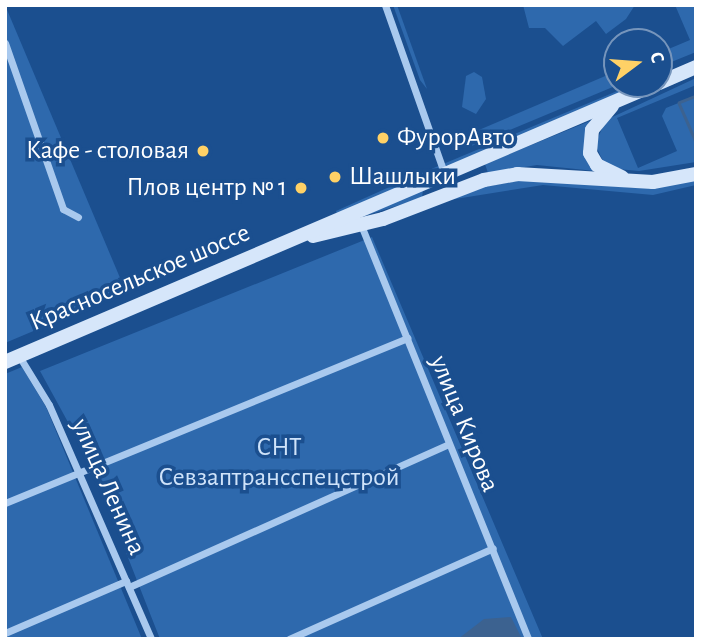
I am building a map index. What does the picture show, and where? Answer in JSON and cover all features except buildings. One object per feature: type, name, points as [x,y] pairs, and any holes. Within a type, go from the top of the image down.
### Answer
[{"type":"main road","name":"Красносельское шоссе","points":[[673,77],[696,67]]},
{"type":"main road","name":"Красносельское шоссе","points":[[5,362],[623,98]]},
{"type":"main road","points":[[618,100],[593,130],[590,153],[607,171],[637,182]]},
{"type":"main road","name":"Красносельское шоссе","points":[[294,240],[361,225],[452,192],[530,173],[637,182],[696,174]]},
{"type":"street","points":[[385,5],[452,192]]},
{"type":"street","points":[[5,43],[63,209],[78,218]]},
{"type":"street","name":"улица Кирова","points":[[361,225],[528,639]]},
{"type":"street","points":[[5,503],[407,338]]},
{"type":"street","name":"улица Ленина","points":[[19,356],[49,405],[76,473],[151,639]]},
{"type":"street","points":[[5,633],[127,584],[448,444]]},
{"type":"street","points":[[289,639],[493,548]]},
{"type":"green space","points":[[5,5],[126,292],[5,343]]},
{"type":"green space","points":[[393,5],[397,5],[427,89],[420,80]]},
{"type":"green space","points":[[523,5],[635,5],[626,19],[614,28],[603,30],[596,21],[563,46],[545,28],[529,28]]},
{"type":"green space","points":[[675,5],[696,5],[696,52],[673,61],[673,47],[690,40]]},
{"type":"green space","points":[[474,72],[482,77],[486,99],[476,114],[462,107],[466,76]]},
{"type":"green space","points":[[603,77],[603,91],[469,147],[456,147],[453,141]]},
{"type":"green space","points":[[696,78],[696,85],[673,95],[673,89]]},
{"type":"green space","points":[[696,96],[696,162],[639,171],[617,169],[603,161],[595,144],[606,120],[653,98],[665,98],[617,118],[638,168],[677,151],[662,116],[666,108]]},
{"type":"green space","points":[[603,97],[612,98],[337,214],[336,211]]},
{"type":"green space","points":[[590,121],[587,129],[595,171],[537,165],[488,173],[485,164]]},
{"type":"green space","points":[[528,179],[636,188],[696,180],[696,185],[653,195],[543,185],[449,200],[484,187]]},
{"type":"green space","points":[[423,190],[422,198],[342,223]]},
{"type":"green space","name":"СНТ Севзаптрансспецстрой","points":[[372,237],[543,639],[160,639],[92,466],[40,371]]},
{"type":"green space","points":[[22,367],[46,407],[142,639],[5,639],[5,374]]},
{"type":"shaded area","points":[[511,617],[522,639],[458,639],[484,619]]},
{"type":"waterway","points":[[696,96],[679,103],[696,142]]},
{"type":"place","name":"ФурорАвто","points":[[383,138]]},
{"type":"place","name":"Кафе - столовая","points":[[203,151]]},
{"type":"place","name":"Шашлыки","points":[[335,177]]},
{"type":"place","name":"Плов центр № 1","points":[[301,188]]}]
